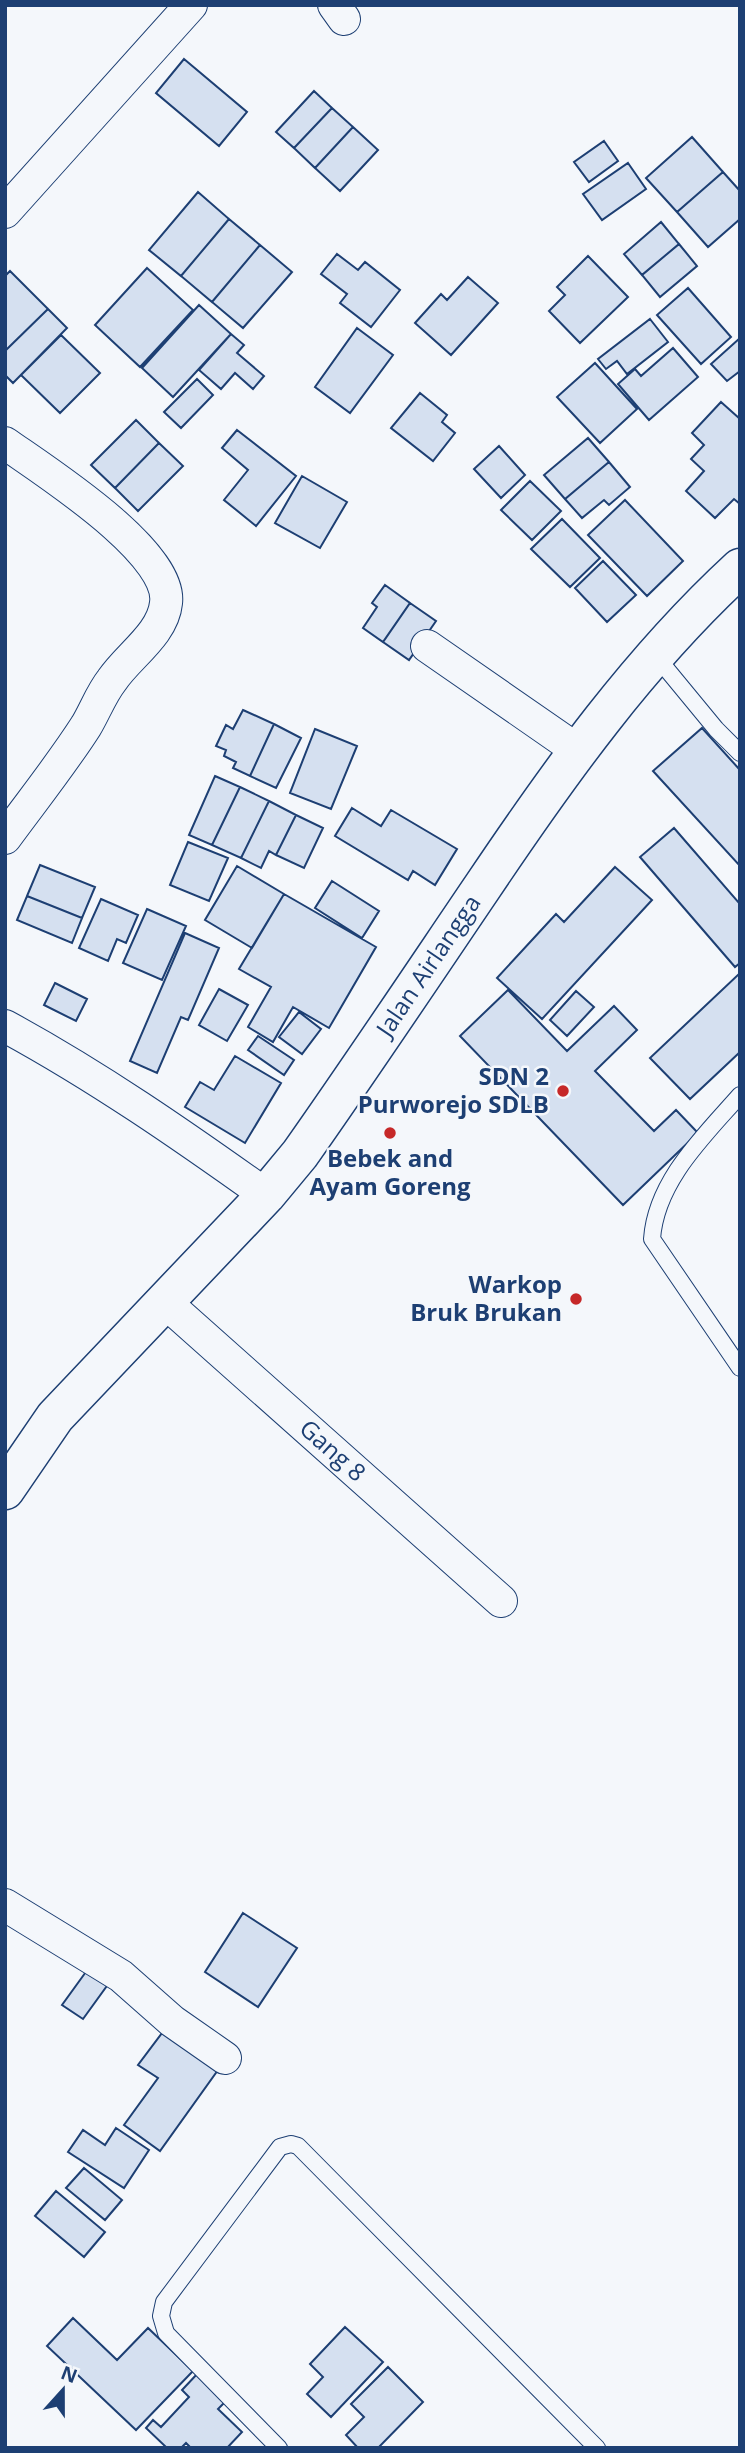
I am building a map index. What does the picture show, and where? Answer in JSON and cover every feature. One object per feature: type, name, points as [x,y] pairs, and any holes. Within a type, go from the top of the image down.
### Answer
[{"type":"main road","name":"Jalan Airlangga","points":[[5,1490],[55,1417],[267,1195],[300,1154],[577,750],[656,655],[740,568]]},
{"type":"street","points":[[5,212],[191,5]]},
{"type":"street","points":[[5,443],[94,506],[147,557],[164,584],[167,603],[157,626],[112,679],[86,726],[5,838]]},
{"type":"street","points":[[427,646],[577,750]]},
{"type":"street","points":[[5,1026],[169,1126],[267,1195]]},
{"type":"street","name":"Gang 8","points":[[164,1302],[501,1601]]},
{"type":"street","points":[[5,1905],[121,1976],[172,2021],[225,2058]]},
{"type":"lane","points":[[656,655],[716,729],[740,753]]},
{"type":"lane","points":[[740,1095],[680,1164],[660,1205],[652,1227],[652,1239],[740,1368]]},
{"type":"lane","points":[[279,2448],[166,2333],[161,2316],[164,2302],[257,2177],[280,2147],[291,2144],[298,2146],[597,2448]]},
{"type":"building","points":[[184,59],[247,112],[219,146],[156,93]]},
{"type":"building","points":[[314,91],[332,108],[294,148],[276,132]]},
{"type":"building","points":[[332,108],[353,127],[315,168],[294,148]]},
{"type":"building","points":[[353,127],[378,150],[340,191],[315,168]]},
{"type":"building","points":[[692,137],[723,172],[677,212],[646,178]]},
{"type":"building","points":[[604,141],[618,161],[589,182],[574,162]]},
{"type":"building","points":[[628,163],[646,189],[602,220],[583,194]]},
{"type":"building","points":[[723,172],[740,191],[740,219],[708,247],[677,212]]},
{"type":"building","points":[[198,192],[229,219],[181,276],[149,250]]},
{"type":"building","points":[[229,219],[260,245],[212,302],[181,276]]},
{"type":"building","points":[[661,222],[679,244],[642,275],[624,254]]},
{"type":"building","points":[[679,244],[697,266],[660,297],[642,275]]},
{"type":"building","points":[[260,245],[292,272],[243,328],[212,302]]},
{"type":"building","points":[[337,254],[358,270],[365,262],[400,290],[371,327],[340,303],[347,294],[321,274]]},
{"type":"building","points":[[588,256],[628,297],[580,343],[549,311],[565,295],[557,287]]},
{"type":"building","points":[[147,268],[193,310],[140,367],[95,325]]},
{"type":"building","points":[[10,271],[48,309],[5,351],[5,276]]},
{"type":"building","points":[[468,277],[498,303],[451,355],[415,323],[441,294],[447,300]]},
{"type":"building","points":[[688,288],[731,337],[701,364],[657,315]]},
{"type":"building","points":[[199,305],[231,334],[173,397],[142,368]]},
{"type":"building","points":[[48,309],[67,328],[13,383],[5,375],[5,351]]},
{"type":"building","points":[[650,319],[668,342],[627,374],[617,361],[606,369],[598,359]]},
{"type":"building","points":[[357,328],[393,355],[350,413],[315,387]]},
{"type":"building","points":[[231,334],[244,345],[237,353],[264,376],[253,389],[235,373],[221,389],[199,370]]},
{"type":"building","points":[[61,335],[100,373],[60,413],[21,375]]},
{"type":"building","points":[[740,338],[740,371],[727,381],[711,364]]},
{"type":"building","points":[[673,348],[698,377],[649,420],[618,384],[635,369],[641,376]]},
{"type":"building","points":[[595,363],[637,409],[600,443],[557,397]]},
{"type":"building","points":[[197,379],[213,395],[181,428],[164,412]]},
{"type":"building","points":[[420,393],[447,415],[442,422],[455,433],[433,461],[391,428]]},
{"type":"building","points":[[721,402],[740,419],[740,504],[734,499],[715,518],[686,491],[704,471],[691,459],[704,445],[692,433]]},
{"type":"building","points":[[136,420],[159,443],[115,488],[91,465]]},
{"type":"building","points":[[237,430],[296,476],[256,526],[224,500],[248,470],[222,448]]},
{"type":"building","points":[[588,438],[609,462],[565,499],[544,475]]},
{"type":"building","points":[[159,443],[183,466],[138,511],[115,488]]},
{"type":"building","points":[[499,446],[525,475],[501,498],[474,469]]},
{"type":"building","points":[[609,462],[630,487],[609,505],[604,500],[582,518],[565,499]]},
{"type":"building","points":[[302,476],[347,502],[320,548],[275,523]]},
{"type":"building","points":[[530,481],[561,511],[532,540],[501,510]]},
{"type":"building","points":[[625,500],[683,561],[647,596],[588,535]]},
{"type":"building","points":[[562,519],[600,558],[570,587],[531,549]]},
{"type":"building","points":[[603,561],[636,595],[607,622],[575,588]]},
{"type":"building","points":[[385,585],[410,603],[383,642],[363,628],[377,607],[372,603]]},
{"type":"building","points":[[410,603],[436,621],[409,660],[383,642]]},
{"type":"building","points":[[243,710],[274,724],[250,776],[233,768],[236,762],[224,756],[226,750],[216,746],[226,725],[233,729]]},
{"type":"building","points":[[274,724],[301,738],[276,788],[250,776]]},
{"type":"building","points":[[702,728],[740,770],[740,866],[653,771]]},
{"type":"building","points":[[315,729],[357,746],[331,809],[290,793]]},
{"type":"building","points":[[215,776],[240,787],[212,845],[189,835]]},
{"type":"building","points":[[240,787],[269,801],[241,858],[212,845]]},
{"type":"building","points":[[269,801],[296,815],[276,855],[269,851],[261,868],[241,858]]},
{"type":"building","points":[[352,808],[381,826],[391,810],[457,849],[435,885],[413,871],[408,880],[335,836]]},
{"type":"building","points":[[296,815],[323,828],[304,868],[276,855]]},
{"type":"building","points":[[674,828],[740,904],[740,963],[735,967],[640,857]]},
{"type":"building","points":[[188,842],[228,858],[209,901],[170,885]]},
{"type":"building","points":[[40,865],[95,887],[82,918],[27,896]]},
{"type":"building","points":[[237,866],[284,894],[252,948],[205,920]]},
{"type":"building","name":"SDN 2 Purworejo SDLB","points":[[615,867],[652,900],[542,1019],[497,978],[556,914],[564,922]]},
{"type":"building","points":[[332,881],[379,911],[362,938],[315,908]]},
{"type":"building","points":[[284,894],[376,947],[329,1028],[293,1007],[273,1042],[248,1027],[271,987],[239,969]]},
{"type":"building","points":[[27,896],[82,918],[72,943],[17,920]]},
{"type":"building","points":[[101,899],[138,915],[126,943],[117,939],[108,961],[79,948]]},
{"type":"building","points":[[147,909],[186,926],[162,980],[123,963]]},
{"type":"building","points":[[185,933],[219,948],[188,1020],[181,1017],[157,1073],[130,1061]]},
{"type":"building","points":[[740,973],[740,1052],[690,1099],[650,1058]]},
{"type":"building","points":[[55,983],[87,999],[76,1021],[44,1005]]},
{"type":"building","points":[[219,989],[248,1005],[227,1041],[199,1025]]},
{"type":"building","name":"SDN 2 Purworejo SDLB","points":[[508,990],[567,1051],[614,1006],[637,1030],[595,1071],[654,1131],[676,1110],[698,1133],[623,1205],[460,1036]]},
{"type":"building","name":"SDN 2 Purworejo SDLB","points":[[576,991],[594,1007],[567,1036],[550,1020]]},
{"type":"building","points":[[299,1012],[321,1029],[302,1054],[279,1037]]},
{"type":"building","points":[[258,1036],[294,1060],[284,1075],[248,1050]]},
{"type":"building","points":[[235,1056],[281,1083],[245,1143],[185,1107],[200,1082],[214,1090]]},
{"type":"building","points":[[243,1913],[297,1948],[258,2007],[205,1972]]},
{"type":"building","points":[[88,1969],[109,1983],[83,2019],[62,2005]]},
{"type":"building","points":[[168,2025],[223,2063],[160,2151],[124,2125],[158,2078],[138,2065]]},
{"type":"building","points":[[116,2128],[149,2150],[124,2188],[68,2152],[83,2130],[105,2145]]},
{"type":"building","points":[[84,2168],[122,2200],[105,2220],[66,2188]]},
{"type":"building","points":[[56,2191],[105,2232],[84,2257],[35,2216]]},
{"type":"building","points":[[73,2318],[117,2360],[148,2328],[193,2371],[136,2430],[47,2346]]},
{"type":"building","points":[[345,2327],[383,2362],[331,2417],[307,2394],[323,2377],[310,2364]]},
{"type":"building","points":[[388,2367],[423,2402],[378,2448],[358,2448],[346,2435],[364,2417],[351,2404]]},
{"type":"building","points":[[199,2372],[228,2399],[218,2409],[242,2432],[227,2448],[191,2448],[186,2443],[181,2448],[167,2448],[146,2428],[153,2420],[161,2427],[189,2397],[182,2390]]},
{"type":"place","name":"SDN 2 Purworejo SDLB","points":[[563,1091]]},
{"type":"place","name":"Bebek and Ayam Goreng","points":[[390,1133]]},
{"type":"place","name":"Warkop Bruk Brukan","points":[[576,1299]]}]
